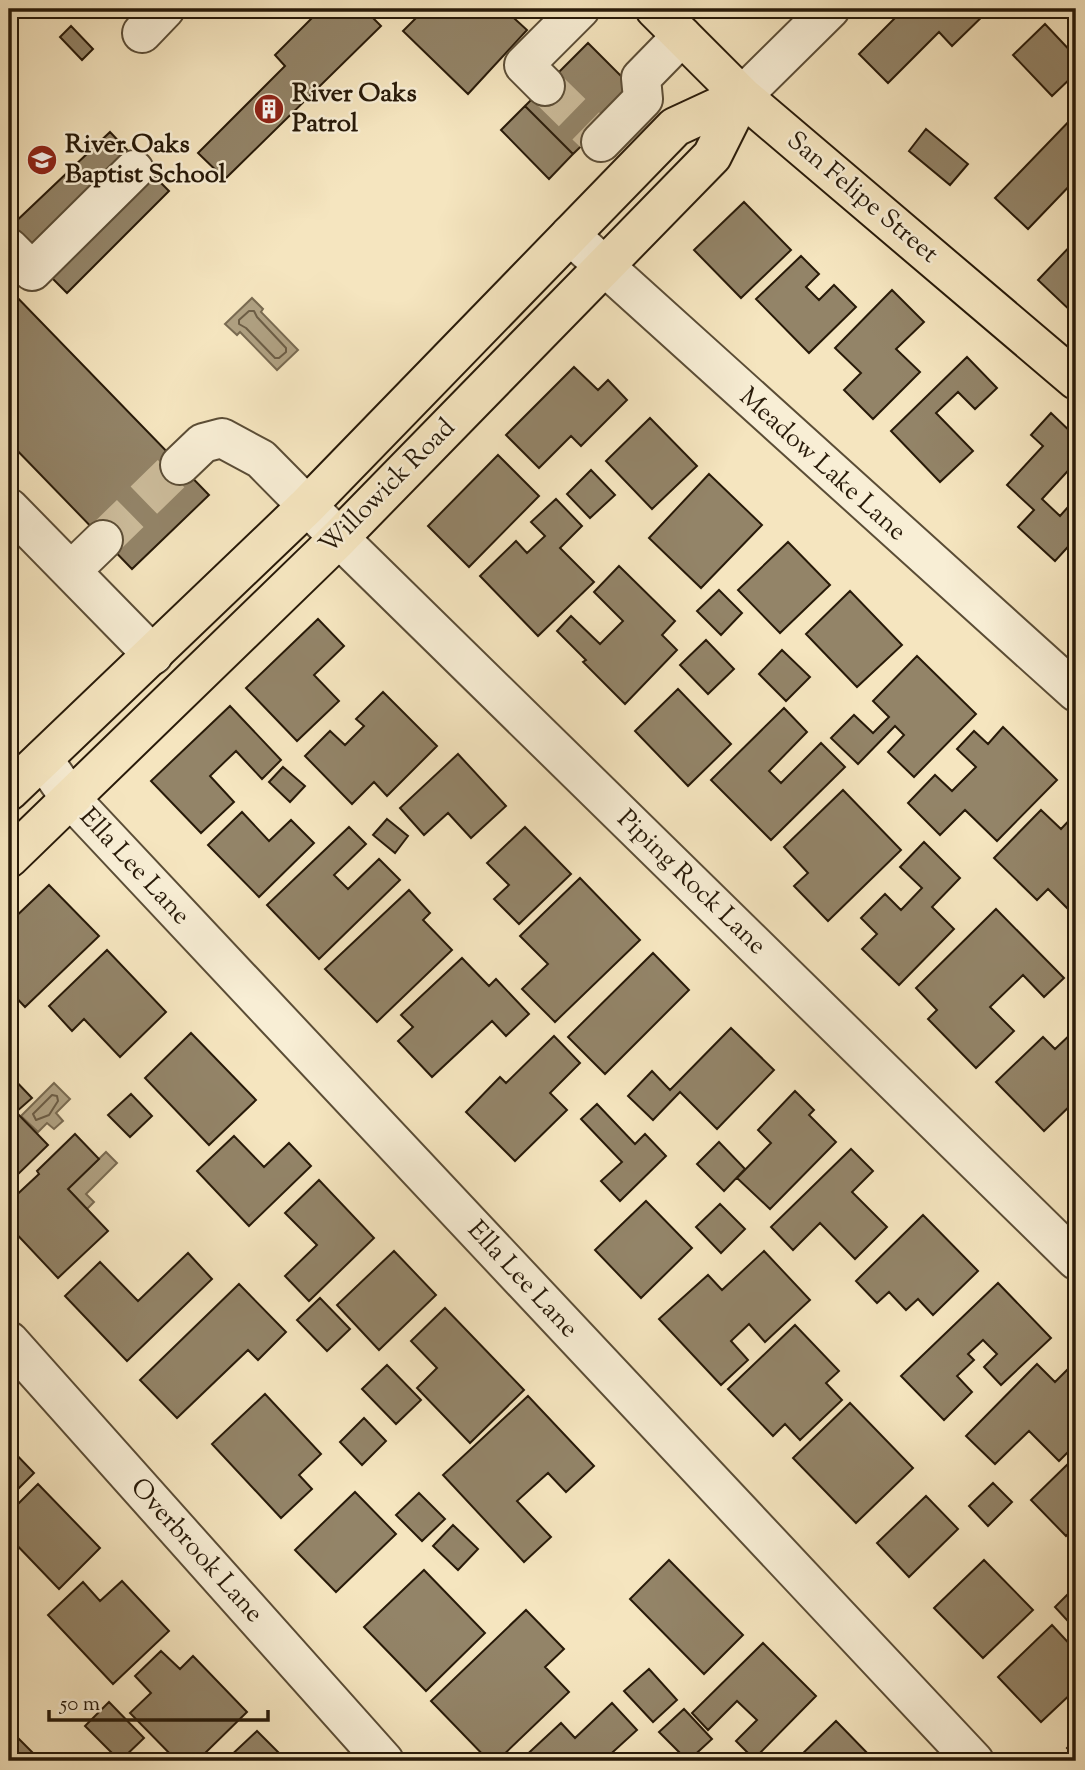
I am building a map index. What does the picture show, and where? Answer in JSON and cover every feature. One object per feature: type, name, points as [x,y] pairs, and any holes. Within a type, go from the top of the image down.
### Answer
[{"type":"main road","name":"San Felipe Street","points":[[655,9],[742,96],[1076,380]]},
{"type":"main road","name":"Willowick Road","points":[[9,792],[307,506],[676,127],[742,96]]},
{"type":"main road","name":"Willowick Road","points":[[9,858],[339,538],[712,156],[742,96]]},
{"type":"street","points":[[545,86],[524,65],[580,9]]},
{"type":"street","name":"Willowick Road","points":[[742,96],[830,9]]},
{"type":"street","points":[[632,172],[598,138],[643,99],[641,78],[682,36]]},
{"type":"street","points":[[9,248],[32,271],[134,170]]},
{"type":"street","name":"Meadow Lake Lane","points":[[570,236],[1076,692]]},
{"type":"street","name":"Piping Rock Lane","points":[[180,465],[203,443],[222,438],[261,459],[1076,1260]]},
{"type":"street","points":[[9,508],[153,655]]},
{"type":"street","points":[[71,571],[103,540]]},
{"type":"street","name":"Ella Lee Lane","points":[[43,759],[70,799],[974,1761]]},
{"type":"street","name":"Ella Lee Lane","points":[[9,792],[70,799]]},
{"type":"street","name":"Overbrook Lane","points":[[9,1340],[384,1761]]},
{"type":"water","points":[[252,298],[263,309],[261,312],[298,350],[277,370],[240,332],[237,335],[225,324]]},
{"type":"water","points":[[54,1083],[70,1099],[56,1113],[63,1121],[54,1129],[47,1123],[38,1132],[21,1116]]},
{"type":"water","points":[[106,1152],[117,1163],[86,1194],[94,1202],[87,1209],[68,1189]]},
{"type":"building","name":"River Oaks Patrol","points":[[317,9],[364,9],[381,26],[225,179],[198,153],[285,66],[275,55],[319,11]]},
{"type":"building","points":[[425,9],[504,9],[527,30],[468,94],[403,31]]},
{"type":"building","points":[[904,9],[990,9],[952,46],[939,32],[888,83],[859,54]]},
{"type":"building","points":[[1045,24],[1076,57],[1076,73],[1052,96],[1013,55]]},
{"type":"building","points":[[71,26],[93,49],[82,60],[60,37]]},
{"type":"building","points":[[588,43],[637,92],[573,154],[525,106]]},
{"type":"building","points":[[525,106],[573,154],[549,179],[501,130]]},
{"type":"building","points":[[1076,114],[1076,179],[1028,229],[995,198]]},
{"type":"building","points":[[926,129],[968,164],[950,185],[909,151]]},
{"type":"building","points":[[110,132],[128,151],[24,251],[9,235],[9,228]]},
{"type":"building","points":[[149,171],[169,191],[67,293],[47,273]]},
{"type":"building","points":[[744,202],[791,250],[741,298],[694,250]]},
{"type":"building","points":[[1076,240],[1076,316],[1038,280]]},
{"type":"building","points":[[801,256],[819,274],[806,287],[819,300],[834,285],[856,307],[809,353],[756,299]]},
{"type":"building","points":[[9,289],[209,495],[132,569],[9,442]]},
{"type":"building","points":[[892,290],[924,322],[896,349],[920,372],[873,419],[844,390],[861,373],[835,348]]},
{"type":"building","points":[[967,357],[997,388],[975,409],[958,392],[936,413],[973,451],[940,482],[891,431]]},
{"type":"building","points":[[574,367],[598,390],[608,380],[627,400],[581,446],[571,436],[539,468],[506,435]]},
{"type":"building","points":[[1051,413],[1076,437],[1076,462],[1042,499],[1060,516],[1076,498],[1076,538],[1055,561],[1018,527],[1034,510],[1007,485],[1043,446],[1031,435]]},
{"type":"building","points":[[650,418],[697,466],[652,509],[606,461]]},
{"type":"building","points":[[498,455],[539,496],[469,567],[428,526]]},
{"type":"building","points":[[591,470],[615,495],[590,518],[567,494]]},
{"type":"building","points":[[709,474],[762,525],[701,588],[649,538]]},
{"type":"building","points":[[556,499],[582,526],[560,548],[594,582],[538,636],[480,576],[516,541],[527,553],[545,536],[531,522]]},
{"type":"building","points":[[788,542],[830,585],[780,633],[738,590]]},
{"type":"building","points":[[619,566],[675,621],[662,635],[677,650],[625,704],[583,662],[586,660],[557,631],[571,616],[600,644],[623,621],[594,592]]},
{"type":"building","points":[[719,590],[742,613],[721,635],[697,611]]},
{"type":"building","points":[[850,591],[902,645],[857,687],[806,634]]},
{"type":"building","points":[[318,619],[344,646],[314,675],[339,701],[297,741],[246,688]]},
{"type":"building","points":[[706,640],[734,669],[708,694],[680,665]]},
{"type":"building","points":[[782,650],[810,677],[786,701],[759,674]]},
{"type":"building","points":[[917,656],[976,714],[914,777],[888,752],[904,735],[895,726],[858,764],[831,738],[854,715],[873,733],[889,717],[873,701]]},
{"type":"building","points":[[678,689],[731,744],[688,786],[635,731]]},
{"type":"building","points":[[383,692],[437,746],[387,796],[374,782],[352,804],[305,756],[330,731],[345,745],[364,726],[356,719]]},
{"type":"building","points":[[230,706],[281,760],[262,779],[236,751],[210,776],[234,802],[201,833],[151,781]]},
{"type":"building","points":[[784,708],[807,732],[769,771],[781,783],[821,743],[845,767],[771,840],[711,780]]},
{"type":"building","points":[[1003,727],[1057,780],[997,841],[965,810],[940,835],[908,803],[935,775],[952,791],[976,767],[957,749],[974,731],[988,744]]},
{"type":"building","points":[[458,754],[506,806],[471,838],[448,813],[424,835],[400,808]]},
{"type":"building","points":[[283,767],[305,786],[290,802],[269,782]]},
{"type":"building","points":[[843,790],[901,850],[828,921],[794,886],[808,873],[784,847]]},
{"type":"building","points":[[1041,810],[1061,829],[1076,813],[1076,917],[1048,889],[1037,900],[994,858]]},
{"type":"building","points":[[242,812],[269,841],[291,820],[314,843],[259,897],[208,845]]},
{"type":"building","points":[[387,819],[408,836],[395,853],[373,835]]},
{"type":"building","points":[[349,827],[366,844],[334,875],[348,889],[379,859],[400,880],[319,959],[267,905]]},
{"type":"building","points":[[525,827],[571,874],[519,924],[494,899],[509,885],[487,863]]},
{"type":"building","points":[[924,842],[960,878],[932,907],[954,929],[899,985],[862,949],[877,934],[861,918],[885,894],[901,910],[922,888],[900,867]]},
{"type":"building","points":[[580,878],[640,940],[555,1022],[522,989],[548,964],[520,936]]},
{"type":"building","points":[[49,885],[99,936],[25,1007],[9,990],[9,923]]},
{"type":"building","points":[[409,890],[430,913],[423,920],[452,950],[377,1022],[325,969]]},
{"type":"building","points":[[996,909],[1064,978],[1044,997],[1023,975],[990,1007],[1014,1031],[976,1068],[928,1019],[937,1010],[916,988]]},
{"type":"building","points":[[107,950],[166,1012],[120,1057],[84,1019],[72,1031],[49,1006]]},
{"type":"building","points":[[653,953],[689,990],[605,1074],[568,1037]]},
{"type":"building","points":[[462,958],[489,986],[496,979],[529,1014],[506,1036],[492,1021],[432,1077],[398,1041],[413,1027],[401,1015]]},
{"type":"building","points":[[731,1028],[774,1070],[717,1129],[680,1092],[653,1120],[628,1096],[652,1071],[670,1090]]},
{"type":"building","points":[[1076,1029],[1076,1100],[1044,1131],[996,1082],[1043,1037],[1055,1049]]},
{"type":"building","points":[[191,1033],[256,1100],[209,1145],[145,1078]]},
{"type":"building","points":[[554,1036],[580,1063],[550,1093],[567,1110],[515,1161],[466,1112],[500,1077],[506,1083]]},
{"type":"building","points":[[9,1074],[32,1098],[16,1112],[48,1145],[9,1183]]},
{"type":"building","points":[[795,1091],[814,1110],[809,1115],[836,1142],[770,1209],[737,1178],[771,1143],[758,1130]]},
{"type":"building","points":[[131,1094],[152,1116],[130,1137],[108,1115]]},
{"type":"building","points":[[597,1104],[635,1144],[645,1134],[666,1156],[620,1201],[601,1181],[622,1162],[581,1119]]},
{"type":"building","points":[[75,1134],[99,1159],[68,1189],[108,1231],[58,1278],[9,1226],[9,1202]]},
{"type":"building","points":[[234,1136],[264,1167],[289,1143],[311,1166],[249,1226],[197,1171]]},
{"type":"building","points":[[719,1142],[745,1169],[724,1191],[697,1164]]},
{"type":"building","points":[[851,1149],[873,1171],[852,1192],[887,1227],[855,1259],[820,1223],[793,1250],[771,1227]]},
{"type":"building","points":[[319,1180],[374,1238],[309,1301],[285,1276],[317,1245],[285,1213]]},
{"type":"building","points":[[646,1201],[692,1248],[641,1298],[595,1250]]},
{"type":"building","points":[[720,1204],[745,1229],[721,1253],[696,1227]]},
{"type":"building","points":[[923,1215],[978,1271],[933,1315],[918,1299],[906,1310],[889,1292],[877,1303],[856,1281]]},
{"type":"building","points":[[394,1251],[436,1295],[379,1350],[337,1305]]},
{"type":"building","points":[[764,1251],[810,1300],[765,1342],[749,1324],[731,1341],[748,1360],[721,1385],[659,1319],[708,1275],[722,1290]]},
{"type":"building","points":[[188,1253],[212,1279],[127,1361],[65,1296],[100,1262],[138,1301]]},
{"type":"building","points":[[998,1283],[1051,1338],[1001,1385],[984,1367],[997,1354],[983,1340],[968,1354],[974,1360],[957,1376],[972,1392],[944,1420],[901,1376]]},
{"type":"building","points":[[239,1284],[286,1332],[258,1360],[248,1350],[177,1418],[140,1380]]},
{"type":"building","points":[[320,1298],[350,1329],[327,1351],[297,1320]]},
{"type":"building","points":[[445,1308],[524,1390],[470,1443],[417,1388],[437,1368],[411,1341]]},
{"type":"building","points":[[795,1325],[839,1371],[826,1383],[842,1400],[800,1440],[785,1424],[773,1436],[728,1389]]},
{"type":"building","points":[[1037,1364],[1055,1382],[1072,1365],[1076,1369],[1076,1444],[1059,1461],[1029,1431],[995,1464],[966,1436]]},
{"type":"building","points":[[387,1365],[421,1400],[396,1424],[362,1389]]},
{"type":"building","points":[[265,1394],[321,1454],[299,1475],[312,1489],[281,1518],[212,1444]]},
{"type":"building","points":[[528,1396],[594,1466],[566,1492],[548,1473],[517,1501],[551,1537],[524,1562],[443,1475]]},
{"type":"building","points":[[850,1403],[913,1468],[856,1523],[793,1458]]},
{"type":"building","points":[[364,1418],[386,1441],[362,1465],[340,1442]]},
{"type":"building","points":[[9,1447],[34,1473],[9,1498]]},
{"type":"building","points":[[1072,1460],[1076,1464],[1076,1526],[1066,1536],[1031,1500]]},
{"type":"building","points":[[993,1483],[1012,1502],[988,1526],[969,1506]]},
{"type":"building","points":[[38,1484],[100,1548],[59,1589],[9,1537],[9,1513]]},
{"type":"building","points":[[355,1492],[396,1534],[336,1592],[295,1550]]},
{"type":"building","points":[[419,1493],[445,1519],[422,1541],[396,1515]]},
{"type":"building","points":[[926,1496],[958,1529],[909,1577],[877,1543]]},
{"type":"building","points":[[453,1525],[478,1549],[458,1570],[433,1546]]},
{"type":"building","points":[[669,1560],[743,1635],[704,1674],[630,1599]]},
{"type":"building","points":[[984,1560],[1033,1610],[983,1658],[934,1608]]},
{"type":"building","points":[[424,1570],[485,1633],[426,1691],[364,1627]]},
{"type":"building","points":[[122,1581],[169,1631],[113,1684],[48,1615],[83,1582],[100,1601]]},
{"type":"building","points":[[1076,1586],[1076,1630],[1055,1607]]},
{"type":"building","points":[[526,1610],[564,1649],[545,1667],[569,1692],[497,1761],[489,1761],[431,1701]]},
{"type":"building","points":[[1052,1625],[1076,1651],[1076,1689],[1041,1722],[998,1677]]},
{"type":"building","points":[[763,1643],[816,1696],[754,1759],[736,1741],[757,1720],[737,1701],[708,1730],[692,1713]]},
{"type":"building","points":[[161,1651],[180,1669],[193,1656],[247,1712],[197,1761],[177,1761],[130,1713],[151,1693],[135,1676]]},
{"type":"building","points":[[649,1669],[677,1700],[653,1722],[624,1691]]},
{"type":"building","points":[[109,1702],[144,1738],[120,1761],[85,1726]]},
{"type":"building","points":[[612,1703],[637,1730],[603,1761],[520,1761],[561,1723],[575,1738]]},
{"type":"building","points":[[684,1709],[712,1739],[688,1761],[659,1732]]},
{"type":"building","points":[[836,1721],[875,1761],[795,1761]]},
{"type":"building","points":[[257,1731],[287,1761],[225,1761]]},
{"type":"building","points":[[18,1738],[35,1755],[29,1761],[9,1761],[9,1747]]},
{"type":"building","points":[[1076,1739],[1076,1758],[1067,1748]]},
{"type":"tunnel","points":[[545,86],[594,134]]},
{"type":"tunnel","points":[[103,540],[180,465]]},
{"type":"place","name":"River Oaks Patrol","points":[[269,109]]},
{"type":"place","name":"River Oaks Baptist School","points":[[42,160]]}]
